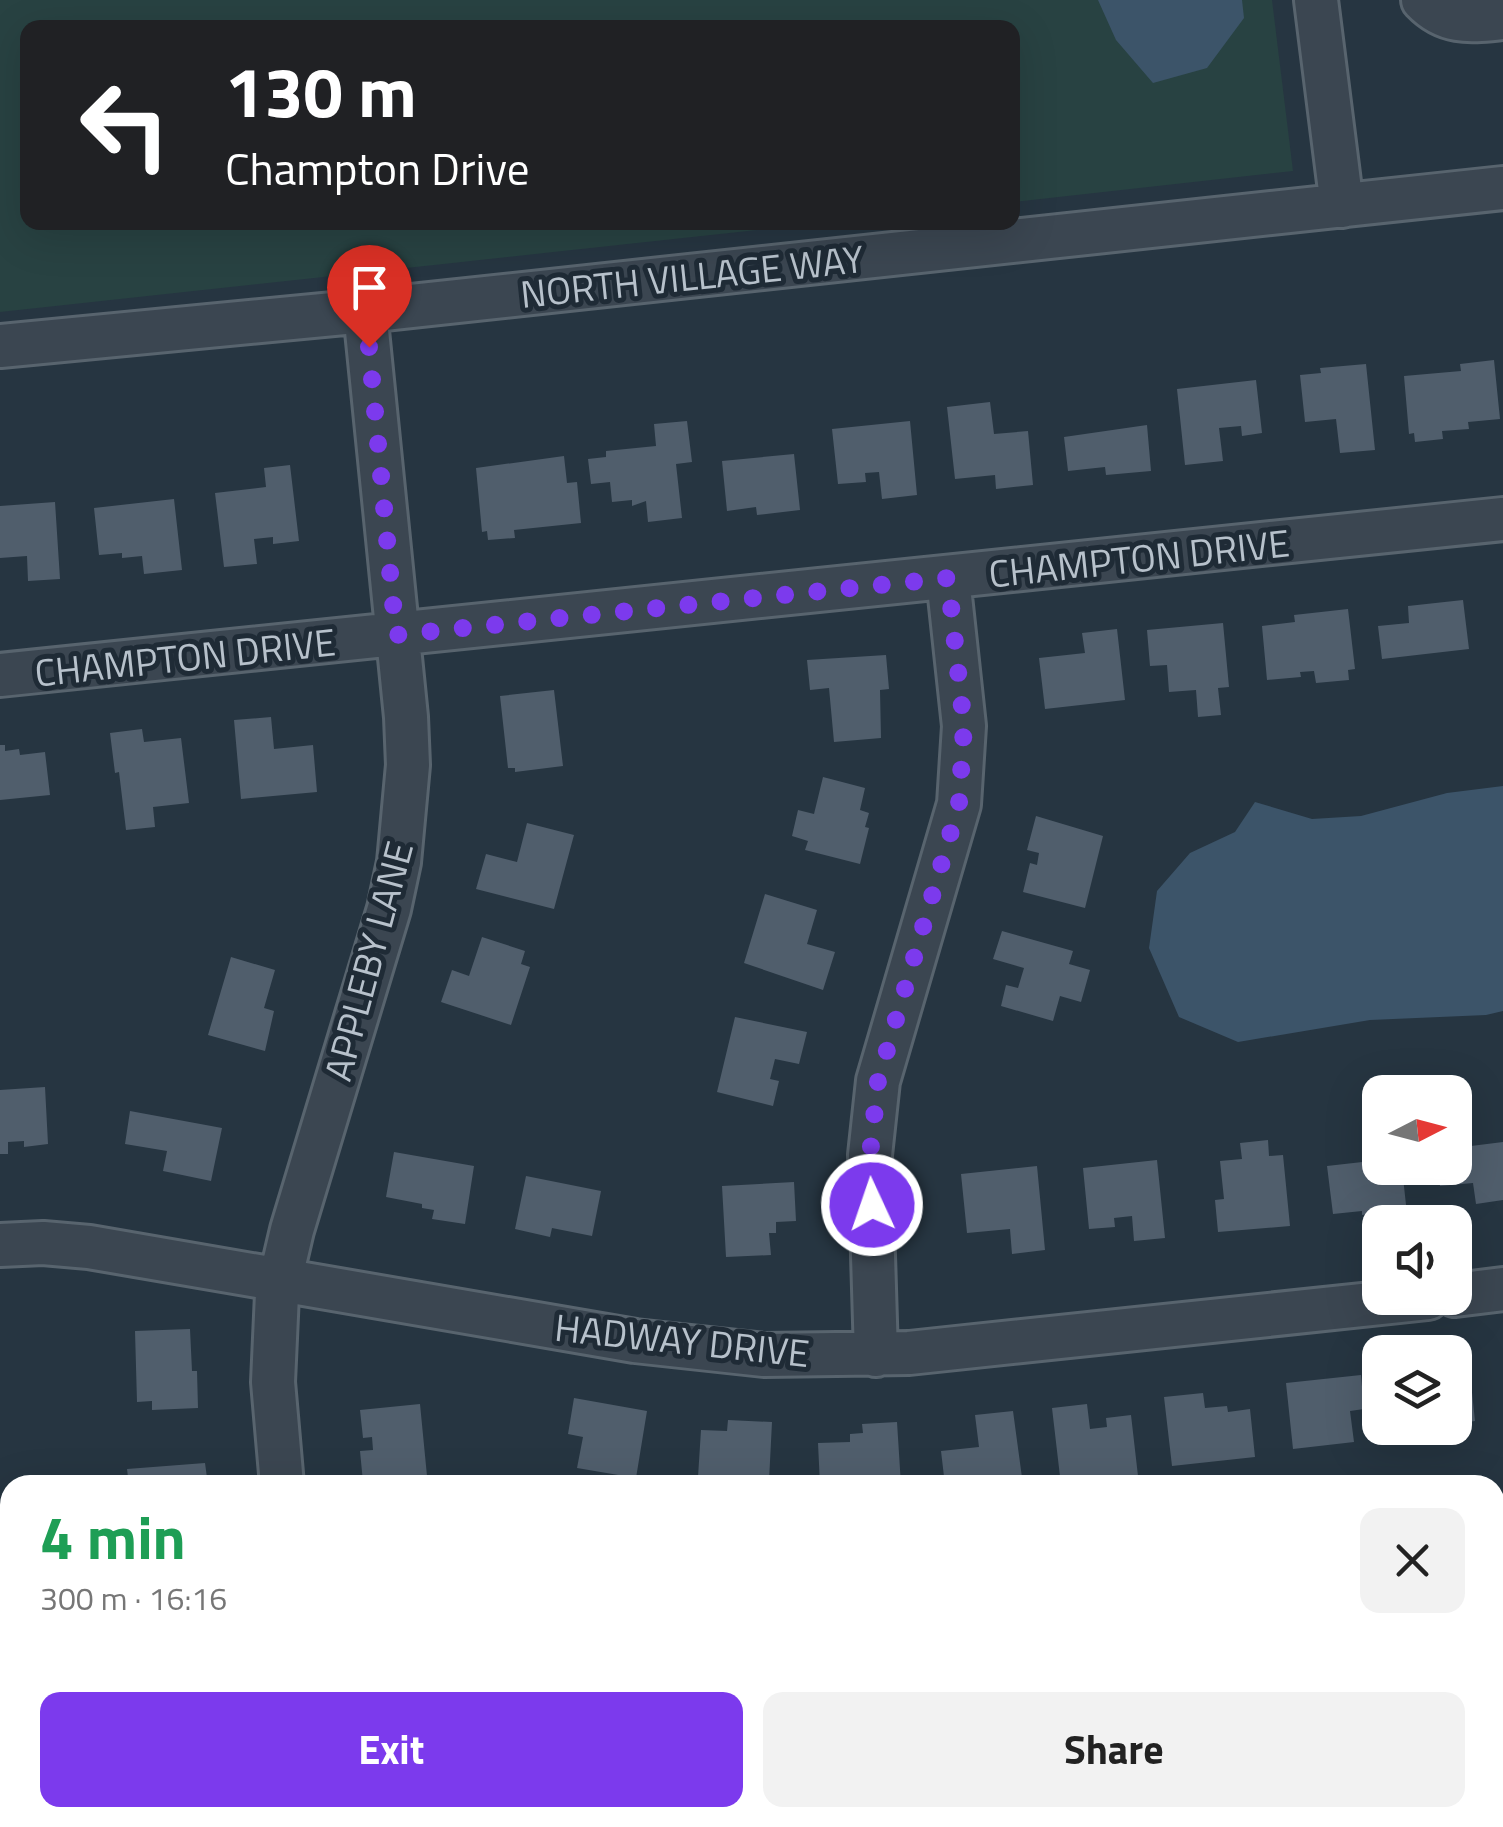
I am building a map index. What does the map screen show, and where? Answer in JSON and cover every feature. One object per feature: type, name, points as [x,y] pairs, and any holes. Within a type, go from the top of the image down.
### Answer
[{"type":"street","points":[[1316,0],[1342,206]]},
{"type":"street","points":[[1422,0],[1440,14],[1461,22],[1503,18]]},
{"type":"street","name":"NORTH VILLAGE WAY","points":[[0,346],[365,311],[1503,188]]},
{"type":"street","name":"APPLEBY LANE","points":[[281,1475],[272,1353],[281,1280],[288,1244],[400,862],[408,765],[365,311]]},
{"type":"street","name":"CHAMPTON DRIVE","points":[[0,676],[1503,519]]},
{"type":"street","points":[[876,1355],[870,1155],[878,1081],[959,804],[964,726],[948,578]]},
{"type":"street","name":"HADWAY DRIVE","points":[[0,1246],[43,1243],[89,1247],[684,1348],[764,1355],[876,1355],[1362,1305]]},
{"type":"street","points":[[1472,1293],[1503,1290]]},
{"type":"green space","points":[[0,0],[1272,0],[1293,171],[1020,201],[1020,20],[20,20],[20,230],[756,230],[0,312]]},
{"type":"water","points":[[1098,0],[1242,0],[1244,18],[1207,68],[1153,83],[1116,40]]},
{"type":"water","points":[[1503,786],[1503,1011],[1370,1020],[1238,1042],[1179,1017],[1149,948],[1157,891],[1190,853],[1235,832],[1255,802],[1312,819],[1361,816],[1447,793]]},
{"type":"building","points":[[1494,360],[1500,419],[1468,422],[1469,429],[1442,431],[1443,439],[1415,442],[1414,433],[1409,434],[1404,376],[1461,371],[1460,364]]},
{"type":"building","points":[[1366,364],[1375,450],[1340,453],[1336,419],[1305,422],[1300,375],[1321,373],[1320,368]]},
{"type":"building","points":[[1256,380],[1262,433],[1242,436],[1241,426],[1219,428],[1223,461],[1185,465],[1177,389]]},
{"type":"building","points":[[990,402],[994,434],[1028,431],[1033,485],[996,489],[995,475],[955,479],[947,407]]},
{"type":"building","points":[[687,421],[692,462],[676,464],[682,518],[648,522],[646,501],[632,506],[632,500],[612,502],[610,482],[591,484],[588,459],[606,457],[606,451],[656,446],[654,424]]},
{"type":"building","points":[[910,421],[917,495],[882,499],[879,472],[865,473],[866,482],[838,484],[832,429]]},
{"type":"building","points":[[1147,425],[1151,471],[1106,475],[1105,467],[1068,471],[1064,437]]},
{"type":"building","points":[[794,454],[800,510],[757,515],[756,507],[727,511],[722,461]]},
{"type":"building","points":[[564,456],[567,483],[577,482],[581,523],[514,530],[515,538],[488,540],[487,531],[482,532],[476,468]]},
{"type":"building","points":[[290,465],[299,541],[273,544],[273,537],[254,539],[257,564],[224,567],[215,493],[266,487],[264,468]]},
{"type":"building","points":[[174,499],[182,570],[144,574],[142,556],[99,555],[94,508]]},
{"type":"building","points":[[55,502],[60,579],[28,581],[27,556],[0,558],[0,506]]},
{"type":"building","points":[[1463,600],[1469,649],[1382,659],[1378,626],[1409,623],[1408,606]]},
{"type":"building","points":[[1348,609],[1355,669],[1348,670],[1349,680],[1316,683],[1314,671],[1300,672],[1301,677],[1267,680],[1262,626],[1295,622],[1294,615]]},
{"type":"building","points":[[1223,623],[1229,687],[1218,688],[1221,715],[1198,717],[1196,690],[1169,692],[1167,665],[1150,666],[1147,630]]},
{"type":"building","points":[[1117,629],[1125,700],[1045,709],[1039,658],[1085,653],[1082,633]]},
{"type":"building","points":[[886,655],[889,689],[880,690],[881,738],[834,742],[829,688],[810,690],[807,660]]},
{"type":"building","points":[[554,690],[563,766],[515,772],[515,768],[508,768],[500,696]]},
{"type":"building","points":[[271,717],[274,749],[313,745],[317,792],[241,799],[234,720]]},
{"type":"building","points":[[142,729],[144,742],[181,738],[189,803],[153,807],[155,827],[126,830],[110,733]]},
{"type":"building","points":[[0,745],[5,745],[5,751],[19,749],[20,755],[45,752],[50,795],[0,800]]},
{"type":"building","points":[[823,777],[865,788],[860,810],[869,813],[865,827],[869,828],[860,864],[805,850],[808,841],[792,836],[798,810],[814,814]]},
{"type":"building","points":[[1036,816],[1103,836],[1085,908],[1023,892],[1030,863],[1037,865],[1039,853],[1027,850]]},
{"type":"building","points":[[527,823],[574,835],[554,909],[476,889],[486,854],[517,862]]},
{"type":"building","points":[[765,894],[817,910],[807,944],[835,952],[823,990],[744,963]]},
{"type":"building","points":[[1002,931],[1073,951],[1069,964],[1090,970],[1081,1002],[1060,996],[1053,1021],[1001,1006],[1006,985],[1018,988],[1024,968],[993,959]]},
{"type":"building","points":[[482,937],[525,951],[521,964],[530,967],[511,1025],[441,1002],[452,970],[469,976]]},
{"type":"building","points":[[231,957],[275,970],[264,1008],[274,1011],[265,1051],[208,1035]]},
{"type":"building","points":[[735,1017],[807,1032],[799,1064],[775,1059],[770,1079],[779,1081],[773,1106],[717,1092]]},
{"type":"building","points":[[45,1087],[48,1144],[24,1147],[24,1141],[8,1142],[8,1154],[0,1154],[0,1090]]},
{"type":"building","points":[[130,1111],[222,1128],[211,1181],[163,1171],[167,1151],[125,1144]]},
{"type":"building","points":[[1268,1140],[1269,1156],[1283,1155],[1290,1226],[1218,1232],[1215,1200],[1224,1199],[1220,1161],[1242,1159],[1240,1143]]},
{"type":"building","points":[[1503,1142],[1503,1200],[1476,1204],[1472,1146]]},
{"type":"building","points":[[394,1152],[474,1166],[465,1224],[432,1219],[434,1210],[422,1208],[422,1204],[386,1197]]},
{"type":"building","points":[[1157,1160],[1165,1238],[1134,1241],[1132,1216],[1114,1218],[1115,1227],[1089,1229],[1083,1168]]},
{"type":"building","points":[[1362,1162],[1362,1185],[1404,1185],[1406,1205],[1362,1205],[1362,1211],[1333,1214],[1327,1166]]},
{"type":"building","points":[[1037,1166],[1045,1250],[1012,1254],[1010,1229],[967,1233],[961,1174]]},
{"type":"building","points":[[526,1176],[601,1191],[592,1236],[552,1228],[550,1237],[515,1229]]},
{"type":"building","points":[[794,1182],[796,1221],[776,1222],[776,1233],[769,1233],[771,1255],[726,1257],[722,1186]]},
{"type":"building","points":[[190,1329],[198,1408],[152,1410],[152,1401],[137,1402],[135,1331]]},
{"type":"building","points":[[1361,1375],[1362,1409],[1350,1411],[1354,1442],[1293,1449],[1286,1383]]},
{"type":"building","points":[[1203,1393],[1205,1408],[1227,1406],[1228,1412],[1250,1409],[1255,1457],[1172,1466],[1164,1397]]},
{"type":"building","points":[[574,1398],[647,1411],[636,1475],[577,1468],[583,1437],[568,1434]]},
{"type":"building","points":[[420,1404],[427,1475],[362,1475],[360,1451],[373,1450],[372,1437],[363,1438],[360,1410]]},
{"type":"building","points":[[1087,1404],[1090,1429],[1107,1427],[1106,1418],[1131,1415],[1138,1475],[1060,1475],[1052,1408]]},
{"type":"building","points":[[1013,1411],[1022,1475],[944,1475],[941,1451],[979,1447],[975,1415]]},
{"type":"building","points":[[728,1420],[772,1422],[769,1475],[698,1475],[701,1430],[727,1431]]},
{"type":"building","points":[[897,1422],[900,1475],[820,1475],[818,1443],[850,1442],[850,1434],[863,1433],[862,1424]]},
{"type":"building","points":[[205,1463],[207,1475],[128,1475],[127,1469]]},
{"type":"route","points":[[369,347],[396,635],[948,578],[964,726],[959,804],[883,1056],[870,1155],[872,1205]]}]
